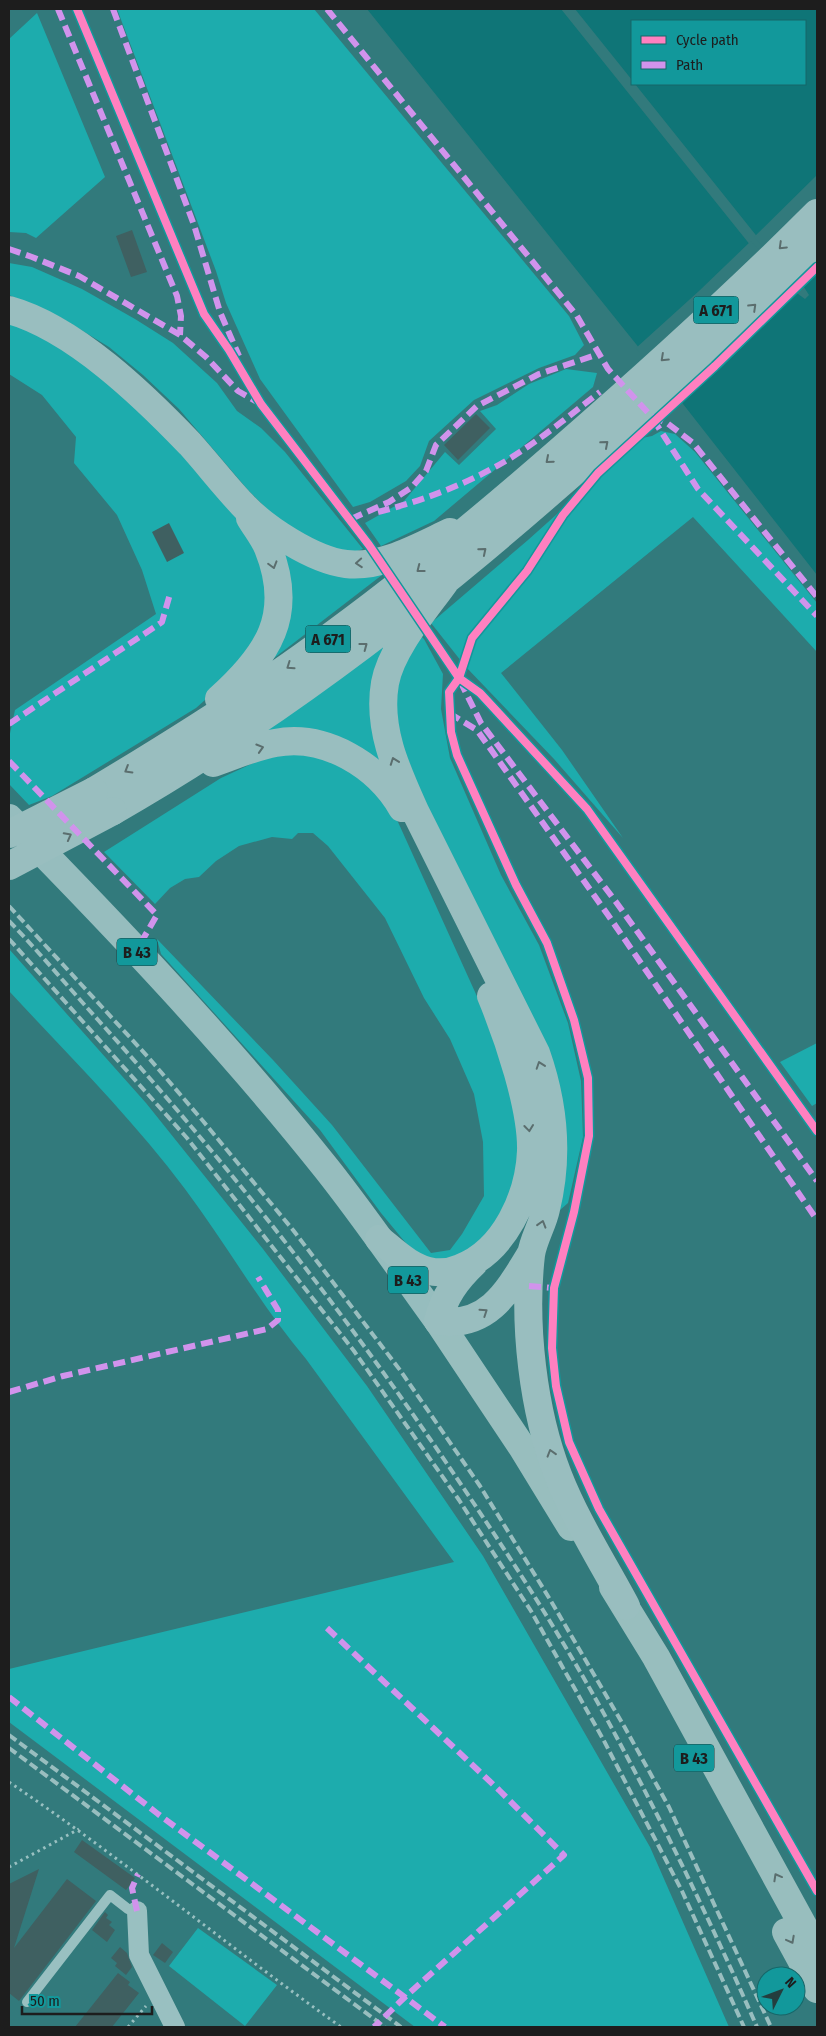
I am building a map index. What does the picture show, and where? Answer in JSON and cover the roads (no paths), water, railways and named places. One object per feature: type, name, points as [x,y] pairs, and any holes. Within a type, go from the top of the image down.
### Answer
[{"type":"highway","name":"A 671","points":[[9,866],[180,773],[327,674],[445,582],[620,415],[817,213]]},
{"type":"highway","name":"A 671","points":[[9,834],[94,791],[162,750],[312,650],[393,590],[485,516],[620,415],[817,245]]},
{"type":"highway","points":[[9,310],[49,327],[84,349],[116,373],[154,407],[243,506],[284,538],[320,557],[346,564],[370,562],[396,556],[485,516]]},
{"type":"highway","points":[[162,750],[238,682],[256,661],[273,631],[279,605],[276,578],[268,548],[243,506]]},
{"type":"highway","points":[[180,773],[276,743],[304,743],[330,749],[362,764],[387,787],[398,801],[481,973],[510,1049],[527,1114],[531,1150],[530,1167],[520,1203],[501,1236],[460,1277],[450,1291],[442,1304],[438,1321],[455,1323],[473,1319],[490,1308],[511,1287],[531,1253],[546,1210],[554,1165],[553,1119],[536,1053],[399,775],[388,744],[383,714],[385,682],[404,640],[445,582]]},
{"type":"highway","points":[[379,1239],[405,1261],[435,1272],[453,1270],[475,1262]]},
{"type":"highway","points":[[531,1253],[530,1325],[533,1362],[547,1438],[558,1473],[572,1506],[626,1606]]},
{"type":"highway","name":"B 43","points":[[438,1321],[522,1447],[571,1526],[626,1606],[656,1657],[817,1951]]},
{"type":"highway","name":"B 43","points":[[571,1526],[817,1989]]},
{"type":"main road","name":"B 43","points":[[9,818],[79,890],[261,1089],[327,1169],[438,1321]]},
{"type":"street","points":[[137,1911],[139,1955],[175,2027]]},
{"type":"lane","points":[[26,2002],[110,1895],[128,1909],[137,1911]]},
{"type":"railway","points":[[9,906],[148,1057],[293,1230],[400,1370],[480,1486],[551,1601],[669,1807],[771,2027]]},
{"type":"railway","points":[[9,921],[187,1121],[271,1224],[392,1384],[455,1475],[550,1622],[616,1736],[690,1880],[757,2027]]},
{"type":"railway","points":[[9,939],[187,1138],[354,1351],[459,1500],[531,1611],[603,1739],[682,1891],[744,2027]]},
{"type":"railway","points":[[9,1735],[401,2027]]},
{"type":"railway","points":[[9,1748],[385,2027]]}]
